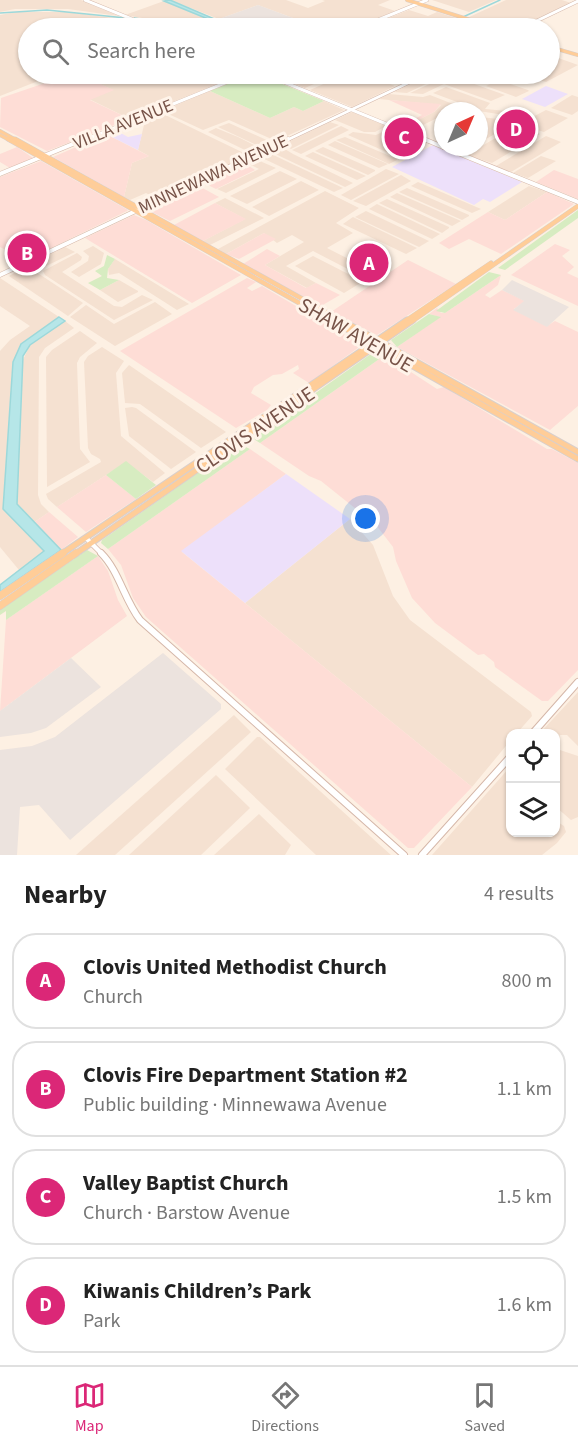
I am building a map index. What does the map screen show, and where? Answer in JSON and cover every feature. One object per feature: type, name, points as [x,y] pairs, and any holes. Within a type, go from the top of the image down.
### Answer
[{"type":"main road","points":[[85,0],[129,18]]},
{"type":"main road","points":[[402,0],[461,18]]},
{"type":"main road","points":[[407,0],[457,18]]},
{"type":"main road","points":[[384,18],[427,0]]},
{"type":"main road","points":[[543,18],[577,2]]},
{"type":"main road","points":[[454,17],[458,18]]},
{"type":"main road","points":[[560,50],[578,55]]},
{"type":"main road","name":"VILLA AVENUE","points":[[0,174],[222,84]]},
{"type":"main road","points":[[289,84],[434,143]]},
{"type":"main road","name":"MINNEWAWA AVENUE","points":[[0,275],[405,84]]},
{"type":"main road","points":[[1,132],[46,155],[88,182]]},
{"type":"main road","points":[[1,132],[40,158],[141,208]]},
{"type":"main road","points":[[464,156],[578,204]]},
{"type":"main road","name":"SHAW AVENUE","points":[[88,182],[197,245],[237,263],[321,312],[370,344],[578,459]]},
{"type":"main road","name":"CLOVIS AVENUE","points":[[0,606],[89,540],[376,339],[489,267],[578,204]]},
{"type":"main road","name":"SHAW AVENUE","points":[[141,208],[294,300],[349,324],[578,452]]},
{"type":"main road","name":"CLOVIS AVENUE","points":[[0,596],[89,540],[383,343],[471,282],[501,256],[508,254]]},
{"type":"main road","points":[[444,301],[461,284]]},
{"type":"main road","points":[[432,378],[471,393]]},
{"type":"main road","points":[[89,540],[111,563],[127,603],[140,620],[404,855]]},
{"type":"main road","points":[[536,729],[578,682]]},
{"type":"main road","points":[[422,855],[506,761]]},
{"type":"shaded area","points":[[0,0],[81,0],[119,16],[68,9],[15,9],[0,12]]},
{"type":"shaded area","points":[[170,0],[286,0],[308,8],[325,1],[322,0],[390,0],[378,5],[395,11],[378,18],[293,18],[258,5],[216,18]]},
{"type":"shaded area","points":[[432,0],[496,0],[469,12]]},
{"type":"shaded area","points":[[506,0],[562,0],[571,3],[539,18],[467,18]]},
{"type":"shaded area","points":[[164,1],[208,18],[142,18],[125,15]]},
{"type":"shaded area","points":[[258,5],[293,18],[222,18]]},
{"type":"shaded area","points":[[409,10],[428,16],[437,12],[456,18],[388,18]]},
{"type":"shaded area","points":[[16,12],[69,12],[112,18],[18,18],[18,84],[31,84],[0,96],[0,15]]},
{"type":"shaded area","points":[[560,59],[578,65],[560,75]]},
{"type":"shaded area","points":[[42,84],[100,84],[114,90],[90,100],[130,119],[47,151],[0,127],[1,98]]},
{"type":"shaded area","points":[[100,84],[217,84],[130,119],[89,99],[113,90]]},
{"type":"shaded area","points":[[295,84],[314,84],[305,88]]},
{"type":"shaded area","points":[[324,84],[390,84],[395,86],[352,107],[310,90]]},
{"type":"shaded area","points":[[411,84],[426,84],[407,93],[394,92]]},
{"type":"shaded area","points":[[430,84],[444,84],[423,94],[410,93]]},
{"type":"shaded area","points":[[444,84],[474,84],[505,95],[491,101]]},
{"type":"shaded area","points":[[510,84],[529,91],[516,97],[486,86]]},
{"type":"shaded area","points":[[546,86],[568,94],[545,107],[522,99]]},
{"type":"shaded area","points":[[446,87],[487,102],[457,102],[433,93]]},
{"type":"shaded area","points":[[210,91],[270,118],[294,107],[303,111],[324,101],[344,110],[276,141],[229,120],[203,130],[162,111]]},
{"type":"shaded area","points":[[389,94],[423,97],[430,95],[448,102],[434,102],[434,104],[379,99]]},
{"type":"shaded area","points":[[572,95],[578,97],[578,111],[572,115],[551,108]]},
{"type":"shaded area","points":[[389,100],[434,103],[434,112],[402,128],[400,127],[422,115]]},
{"type":"shaded area","points":[[488,109],[532,113],[523,118],[488,112]]},
{"type":"shaded area","points":[[546,110],[568,118],[544,132],[514,123],[488,138],[488,118],[523,122]]},
{"type":"shaded area","points":[[157,112],[248,155],[156,198],[146,193],[130,200],[124,197],[132,163],[149,156],[138,150],[144,125],[138,120]]},
{"type":"shaded area","points":[[352,112],[386,126],[375,132],[364,132],[335,120]]},
{"type":"shaded area","points":[[434,112],[434,120],[411,131],[402,128]]},
{"type":"shaded area","points":[[330,122],[339,125],[291,149],[284,144]]},
{"type":"shaded area","points":[[229,123],[273,143],[263,148],[218,127]]},
{"type":"shaded area","points":[[341,126],[349,130],[301,154],[292,150]]},
{"type":"shaded area","points":[[216,128],[262,149],[251,153],[208,132]]},
{"type":"shaded area","points":[[391,128],[402,133],[390,140],[405,146],[417,139],[427,143],[400,158],[348,135],[353,132],[376,135]]},
{"type":"shaded area","points":[[524,128],[540,134],[492,163],[470,156],[488,156],[488,142],[507,131],[514,134]]},
{"type":"shaded area","points":[[115,130],[128,137],[142,134],[138,150],[106,134]]},
{"type":"shaded area","points":[[106,134],[149,156],[132,163],[124,197],[53,157]]},
{"type":"shaded area","points":[[546,136],[561,142],[511,172],[496,166]]},
{"type":"shaded area","points":[[345,137],[397,160],[389,164],[336,140]]},
{"type":"shaded area","points":[[335,141],[388,164],[379,168],[328,145]]},
{"type":"shaded area","points":[[433,145],[434,156],[459,156],[522,182],[490,202],[483,199],[474,205],[392,167]]},
{"type":"shaded area","points":[[280,146],[353,183],[345,187],[269,151]]},
{"type":"shaded area","points":[[17,147],[33,158],[10,168],[0,162],[0,154]]},
{"type":"shaded area","points":[[323,147],[375,171],[368,175],[315,151]]},
{"type":"shaded area","points":[[267,152],[343,188],[334,192],[258,156]]},
{"type":"shaded area","points":[[313,152],[366,176],[357,180],[305,156]]},
{"type":"shaded area","points":[[541,156],[556,161],[528,178],[513,173]]},
{"type":"shaded area","points":[[253,158],[276,168],[226,193],[217,189],[259,169],[245,162]]},
{"type":"shaded area","points":[[41,161],[128,210],[39,254],[21,242],[4,249],[0,247],[0,177]]},
{"type":"shaded area","points":[[244,163],[255,170],[216,189],[204,183]]},
{"type":"shaded area","points":[[386,169],[399,174],[351,200],[341,195]]},
{"type":"shaded area","points":[[554,170],[578,179],[578,199],[536,182]]},
{"type":"shaded area","points":[[280,171],[297,179],[247,204],[230,196]]},
{"type":"shaded area","points":[[401,175],[411,181],[366,206],[353,201]]},
{"type":"shaded area","points":[[301,181],[319,190],[269,216],[252,207]]},
{"type":"shaded area","points":[[418,182],[481,209],[472,213],[411,186]]},
{"type":"shaded area","points":[[197,185],[219,197],[170,221],[148,210]]},
{"type":"shaded area","points":[[529,186],[547,192],[505,220],[488,212]]},
{"type":"shaded area","points":[[407,188],[469,216],[462,220],[399,192]]},
{"type":"shaded area","points":[[325,191],[359,208],[336,223],[353,233],[327,248],[376,273],[367,279],[313,251],[286,266],[316,283],[307,288],[265,265],[304,242],[292,235],[277,243],[264,233],[226,254],[218,249]]},
{"type":"shaded area","points":[[547,192],[574,204],[501,254],[469,239],[449,249],[439,243],[488,212],[505,220]]},
{"type":"shaded area","points":[[397,193],[461,221],[452,226],[390,197]]},
{"type":"shaded area","points":[[225,198],[264,218],[210,245],[203,241],[245,219],[215,203]]},
{"type":"shaded area","points":[[387,199],[449,228],[442,233],[379,203]]},
{"type":"shaded area","points":[[215,203],[246,219],[203,241],[174,225]]},
{"type":"shaded area","points":[[377,204],[440,234],[432,239],[369,209]]},
{"type":"shaded area","points":[[366,211],[429,241],[419,247],[355,217]]},
{"type":"shaded area","points":[[134,215],[241,275],[192,303],[85,238]]},
{"type":"shaded area","points":[[353,217],[417,248],[406,254],[343,224]]},
{"type":"shaded area","points":[[264,233],[276,239],[239,259],[226,254]]},
{"type":"shaded area","points":[[555,244],[570,250],[562,256],[574,267],[567,273],[578,278],[578,306],[511,275]]},
{"type":"shaded area","points":[[93,246],[104,253],[101,264],[79,277],[71,272],[88,261],[89,256],[83,251]]},
{"type":"shaded area","points":[[65,247],[75,252],[38,270],[30,264]]},
{"type":"shaded area","points":[[267,249],[280,256],[265,265],[306,288],[316,283],[340,295],[321,306],[243,264]]},
{"type":"shaded area","points":[[77,253],[82,257],[81,260],[62,272],[114,306],[122,307],[142,295],[153,300],[114,320],[45,275],[43,271]]},
{"type":"shaded area","points":[[313,256],[362,282],[344,293],[295,266]]},
{"type":"shaded area","points":[[115,259],[189,304],[177,310],[119,273],[109,275],[108,269]]},
{"type":"shaded area","points":[[408,260],[456,284],[377,335],[331,312]]},
{"type":"shaded area","points":[[27,266],[83,303],[68,316],[9,276]]},
{"type":"shaded area","points":[[501,275],[498,285],[485,295],[490,298],[502,290],[525,301],[514,309],[547,326],[555,321],[578,332],[578,406],[550,430],[397,347],[440,317],[429,314],[437,308],[441,313],[445,313]]},
{"type":"shaded area","points":[[0,278],[59,317],[21,344],[12,372],[3,509],[45,551],[19,570],[0,547],[0,351],[10,340],[30,326],[0,306]]},
{"type":"shaded area","points":[[247,278],[256,282],[247,288],[252,291],[262,286],[362,345],[309,383],[293,373],[299,369],[298,365],[282,374],[273,375],[254,387],[251,393],[271,405],[267,410],[236,428],[120,351]]},
{"type":"shaded area","points":[[119,280],[138,292],[118,302],[100,290]]},
{"type":"shaded area","points":[[512,280],[569,307],[547,327],[513,310],[524,301],[502,290]]},
{"type":"shaded area","points":[[155,302],[172,314],[115,346],[70,317],[86,305],[114,324]]},
{"type":"shaded area","points":[[65,321],[74,328],[45,348],[39,357],[38,495],[41,504],[49,512],[33,523],[17,504],[21,364],[30,345]]},
{"type":"shaded area","points":[[80,331],[97,343],[80,357],[77,363],[80,449],[90,462],[47,487],[46,357],[52,350]]},
{"type":"shaded area","points":[[102,347],[124,361],[116,373],[121,436],[165,473],[153,482],[126,462],[57,507],[46,494],[101,462],[91,454],[88,448],[84,362],[88,356]]},
{"type":"shaded area","points":[[385,355],[437,389],[444,387],[547,449],[552,449],[578,463],[578,670],[548,701],[542,701],[495,667],[494,662],[484,654],[478,655],[435,623],[412,598],[396,561],[393,547],[376,525],[321,481],[309,476],[260,443]]},
{"type":"shaded area","points":[[129,365],[226,432],[201,448],[140,404],[125,403],[122,373]]},
{"type":"shaded area","points":[[132,407],[196,452],[171,469],[129,436],[125,408]]},
{"type":"shaded area","points":[[250,449],[286,474],[182,552],[472,787],[414,848],[408,848],[146,617],[133,598],[121,565],[108,549]]},
{"type":"shaded area","points":[[286,474],[350,519],[245,603],[181,551]]},
{"type":"shaded area","points":[[106,475],[136,499],[86,532],[57,507]]},
{"type":"shaded area","points":[[49,512],[78,537],[61,550],[33,523]]},
{"type":"shaded area","points":[[350,519],[373,545],[393,596],[410,620],[531,712],[532,716],[521,729],[506,729],[506,746],[472,787],[245,603]]},
{"type":"shaded area","points":[[98,556],[108,571],[118,600],[127,616],[0,711],[6,620]]},
{"type":"shaded area","points":[[163,653],[221,704],[221,709],[70,840],[39,805],[20,807],[17,855],[0,855],[0,750],[32,746],[55,737]]},
{"type":"shaded area","points":[[71,658],[101,687],[46,728],[31,733],[0,737],[0,711]]},
{"type":"shaded area","points":[[578,692],[578,746],[567,735],[560,735],[560,729],[544,729]]},
{"type":"shaded area","points":[[234,715],[251,732],[115,855],[76,855]]},
{"type":"shaded area","points":[[257,737],[260,737],[391,855],[316,855],[225,769]]},
{"type":"shaded area","points":[[560,750],[578,756],[578,817],[571,820],[560,810]]},
{"type":"shaded area","points":[[506,772],[506,837],[560,837],[560,824],[564,826],[566,832],[542,855],[432,855]]},
{"type":"shaded area","points":[[216,775],[250,808],[201,855],[129,855]]},
{"type":"shaded area","points":[[259,814],[291,845],[285,855],[214,855]]},
{"type":"green space","points":[[227,84],[282,84],[324,101],[303,111],[294,107],[270,118],[210,91]]},
{"type":"green space","points":[[578,210],[578,218],[505,270],[498,268]]},
{"type":"green space","points":[[107,255],[115,259],[108,269],[107,278],[119,280],[100,290],[88,283],[102,276],[95,271],[104,266]]},
{"type":"green space","points":[[489,272],[501,275],[445,313],[436,311]]},
{"type":"green space","points":[[429,314],[441,317],[397,347],[391,340]]},
{"type":"green space","points":[[375,351],[385,355],[260,443],[252,438]]},
{"type":"green space","points":[[239,444],[250,449],[108,549],[101,543],[102,540]]},
{"type":"green space","points":[[126,461],[156,485],[136,499],[106,475]]},
{"type":"green space","points":[[87,550],[98,556],[6,620],[6,611],[0,615],[0,610]]},
{"type":"water","points":[[170,0],[212,18],[206,18],[164,1]]},
{"type":"water","points":[[59,317],[65,321],[30,345],[23,356],[17,504],[61,550],[0,592],[0,585],[44,551],[3,509],[13,362],[21,344]]},
{"type":"waterway","points":[[463,17],[500,0]]},
{"type":"waterway","points":[[0,13],[47,10],[126,18]]},
{"type":"place","name":"Kiwanis Children’s Park","points":[[516,129]]},
{"type":"place","name":"Valley Baptist Church","points":[[404,137]]},
{"type":"place","name":"Clovis Fire Department Station #2","points":[[27,253]]},
{"type":"place","name":"Clovis United Methodist Church","points":[[369,263]]}]
